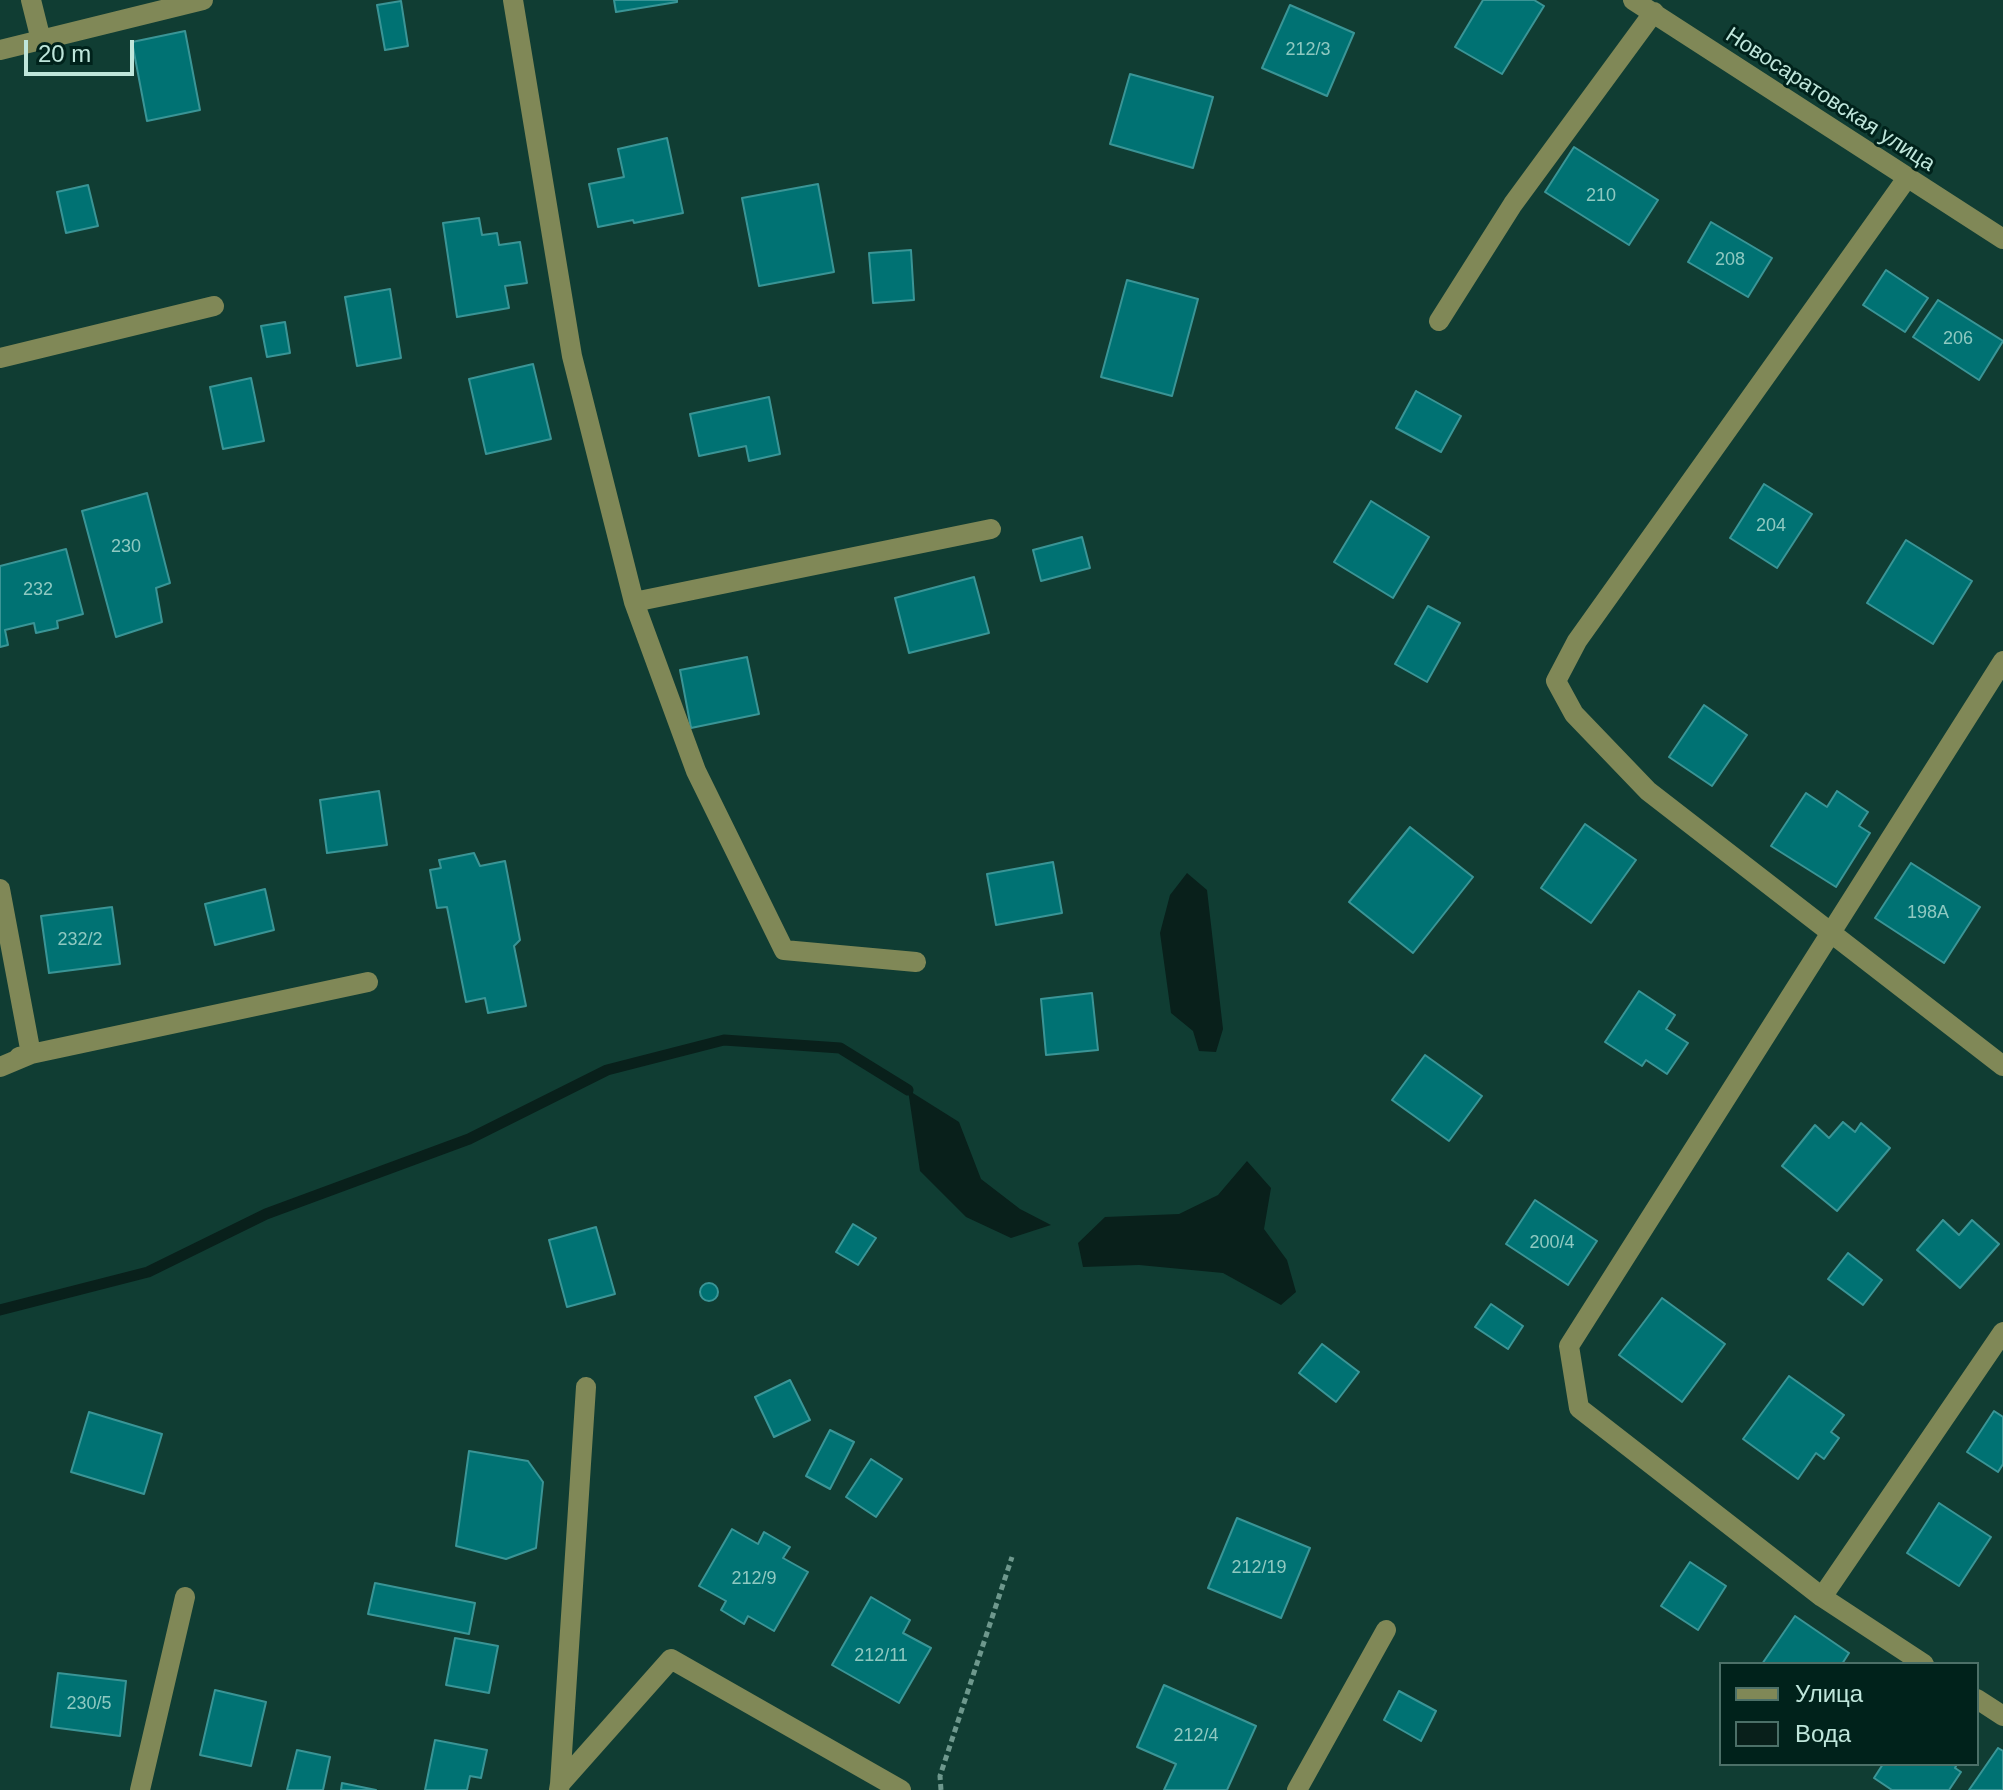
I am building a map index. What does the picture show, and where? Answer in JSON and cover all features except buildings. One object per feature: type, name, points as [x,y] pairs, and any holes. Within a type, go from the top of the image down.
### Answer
[{"type":"street","points":[[31,0],[41,40]]},
{"type":"street","points":[[0,50],[203,0]]},
{"type":"street","points":[[513,0],[572,356],[634,602],[696,771],[784,950],[916,962]]},
{"type":"street","name":"Новосаратовская улица","points":[[1633,0],[2003,239]]},
{"type":"street","points":[[1439,321],[1513,204],[1654,12]]},
{"type":"street","points":[[1907,178],[1577,641],[1556,681],[1574,714],[1648,791],[2003,1066]]},
{"type":"street","points":[[0,358],[214,306]]},
{"type":"street","points":[[634,602],[991,529]]},
{"type":"street","points":[[1921,1662],[1822,1597],[1579,1408],[1569,1346],[2003,661]]},
{"type":"street","points":[[0,889],[31,1054]]},
{"type":"street","points":[[0,1060],[368,982]]},
{"type":"street","points":[[0,1067],[31,1054]]},
{"type":"street","points":[[1822,1597],[2003,1332]]},
{"type":"street","points":[[560,1787],[586,1387]]},
{"type":"street","points":[[140,1790],[185,1597]]},
{"type":"street","points":[[1297,1790],[1386,1630]]},
{"type":"street","points":[[560,1787],[671,1659],[901,1790]]},
{"type":"street","points":[[1979,1700],[2003,1716]]},
{"type":"path","points":[[941,1790],[940,1776],[1012,1557]]},
{"type":"water","points":[[1187,873],[1207,890],[1223,1029],[1216,1052],[1199,1051],[1193,1031],[1171,1013],[1160,933],[1170,895]]},
{"type":"water","points":[[908,1090],[959,1122],[981,1179],[1020,1209],[1051,1225],[1011,1238],[966,1217],[920,1171]]},
{"type":"water","points":[[1247,1161],[1271,1188],[1264,1229],[1287,1260],[1296,1292],[1281,1305],[1223,1273],[1139,1265],[1083,1267],[1078,1243],[1105,1217],[1179,1214],[1218,1195]]},
{"type":"waterway","points":[[0,1310],[148,1272],[266,1214],[469,1139],[607,1070],[724,1040],[840,1048],[908,1090]]}]
